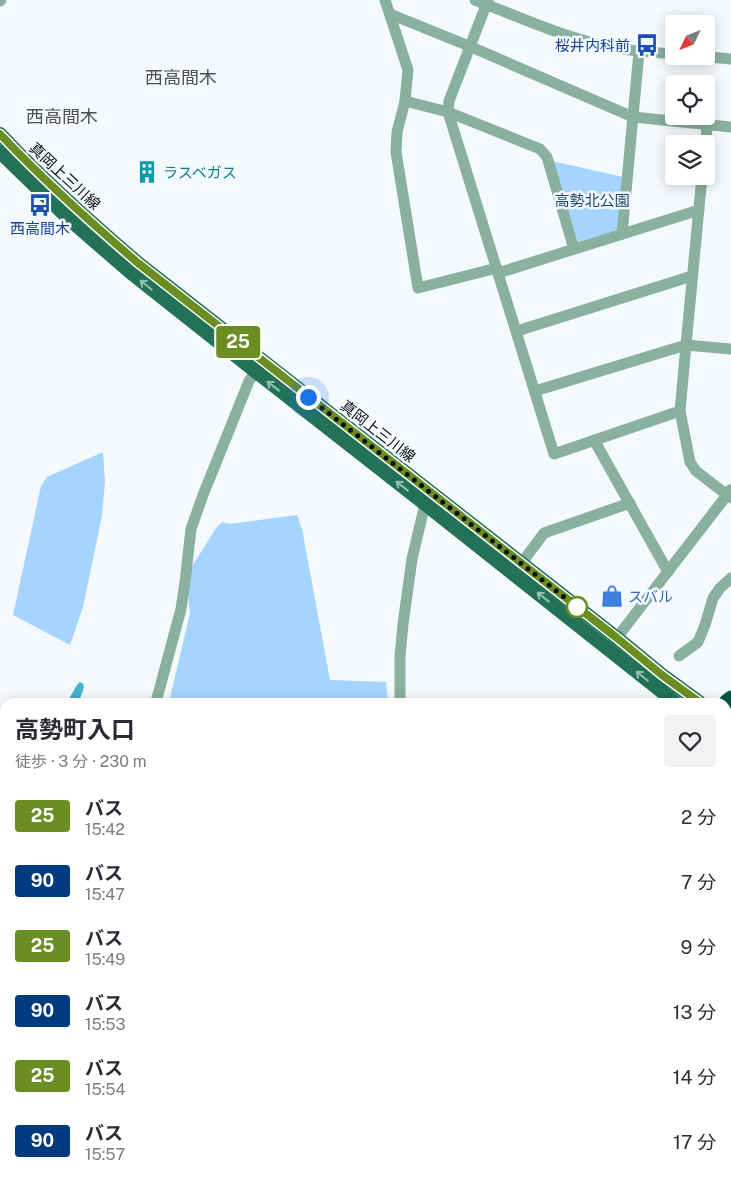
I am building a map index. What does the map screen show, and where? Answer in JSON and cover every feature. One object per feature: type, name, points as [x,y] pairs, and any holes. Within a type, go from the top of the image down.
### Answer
[{"type":"main road","name":"真岡上三川線","points":[[0,134],[93,224],[259,366],[425,504],[670,698]]},
{"type":"main road","name":"真岡上三川線","points":[[0,152],[70,220],[130,272],[259,366],[521,564],[694,698]]},
{"type":"street","points":[[385,0],[408,70],[405,101],[397,132],[396,152],[418,288],[498,270],[574,249],[699,210]]},
{"type":"street","points":[[665,53],[639,52],[601,45],[566,35],[483,1],[470,46],[449,101],[448,112],[554,454],[680,411]]},
{"type":"street","points":[[390,14],[470,46],[633,117],[731,127]]},
{"type":"street","points":[[622,234],[639,52]]},
{"type":"street","points":[[715,58],[731,59]]},
{"type":"street","points":[[405,101],[448,112],[540,149],[546,157],[574,249]]},
{"type":"street","points":[[707,135],[708,126]]},
{"type":"street","points":[[608,650],[730,494],[696,472],[690,462],[680,411],[701,185]]},
{"type":"street","points":[[517,332],[692,276]]},
{"type":"street","points":[[535,391],[686,345],[731,349]]},
{"type":"street","points":[[157,698],[181,609],[191,528],[202,495],[249,381],[259,366]]},
{"type":"street","points":[[594,440],[668,572]]},
{"type":"street","points":[[521,564],[544,533],[630,503]]},
{"type":"street","points":[[400,698],[400,656],[403,624],[412,559],[425,504]]},
{"type":"street","points":[[680,656],[698,642],[705,625],[712,598],[731,578]]},
{"type":"green space","name":"高勢北公園","points":[[552,161],[623,177],[620,229],[578,242]]},
{"type":"green space","points":[[103,452],[105,482],[102,516],[83,607],[70,645],[13,615],[41,486],[47,477]]},
{"type":"green space","points":[[297,515],[302,529],[330,680],[386,682],[388,698],[170,698],[190,613],[186,576],[216,528],[222,522],[230,524]]},
{"type":"shaded area","points":[[80,682],[83,684],[84,687],[80,698],[69,698]]},
{"type":"bus line","name":"25","points":[[0,134],[78,211],[138,263],[694,698]]},
{"type":"place","name":"桜井内科前","points":[[647,45]]},
{"type":"place","name":"ラスベガス","points":[[147,172]]},
{"type":"place","name":"西高間木","points":[[40,205]]},
{"type":"place","name":"スバル","points":[[612,596]]},
{"type":"district","name":"西高間木","points":[[181,77]]},
{"type":"district","name":"西高間木","points":[[62,116]]},
{"type":"route","points":[[308,397],[577,607]]}]
